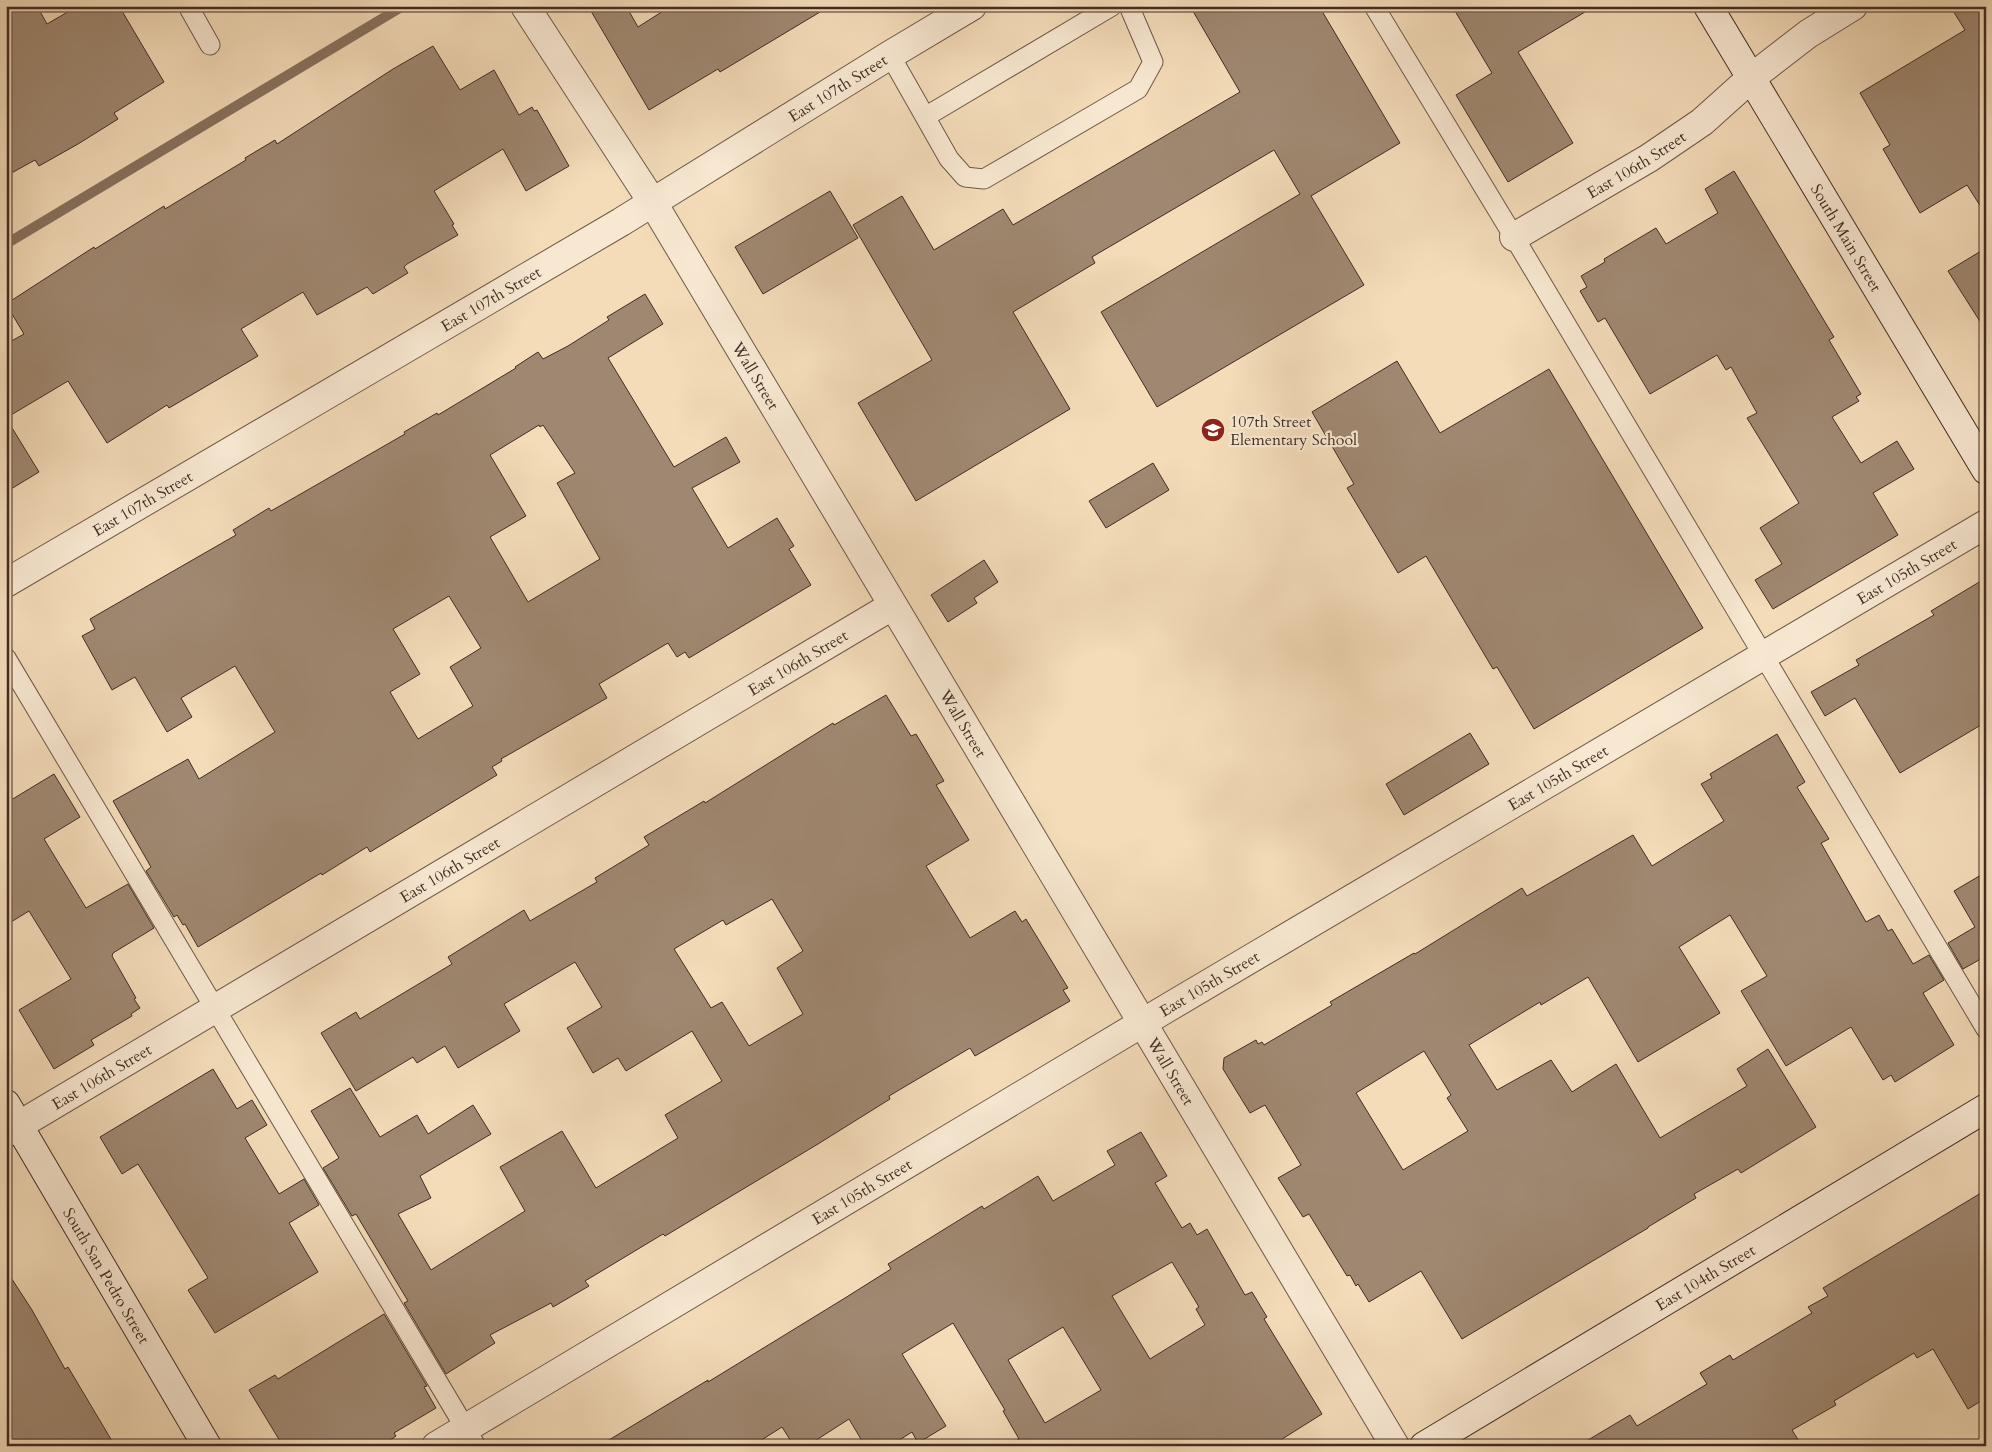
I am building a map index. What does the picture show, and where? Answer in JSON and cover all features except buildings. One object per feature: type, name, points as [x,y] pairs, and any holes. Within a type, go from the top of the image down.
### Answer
[{"type":"street","name":"Wall Street","points":[[525,6],[653,203],[1395,1446]]},
{"type":"street","name":"East 107th Street","points":[[6,583],[653,203],[972,6]]},
{"type":"street","name":"South Main Street","points":[[1708,6],[1986,470]]},
{"type":"street","name":"East 106th Street","points":[[1514,237],[1664,148],[1702,122],[1751,78],[1808,34],[1853,6]]},
{"type":"street","name":"East 105th Street","points":[[436,1446],[471,1437],[1142,1023],[1986,524]]},
{"type":"street","name":"East 106th Street","points":[[11,1121],[216,1008],[892,606]]},
{"type":"street","name":"East 104th Street","points":[[1424,1446],[1986,1108]]},
{"type":"street","name":"South San Pedro Street","points":[[11,1121],[207,1446]]},
{"type":"lane","points":[[188,6],[210,45]]},
{"type":"lane","points":[[926,117],[1112,6]]},
{"type":"lane","points":[[890,55],[949,158],[965,177],[984,179],[1138,88],[1153,62],[1129,6]]},
{"type":"lane","points":[[1374,6],[1514,237],[1986,1029]]},
{"type":"lane","points":[[6,658],[471,1437]]},
{"type":"waterway","points":[[6,244],[403,6]]},
{"type":"place","name":"107th Street Elementary School","points":[[1213,430]]}]
